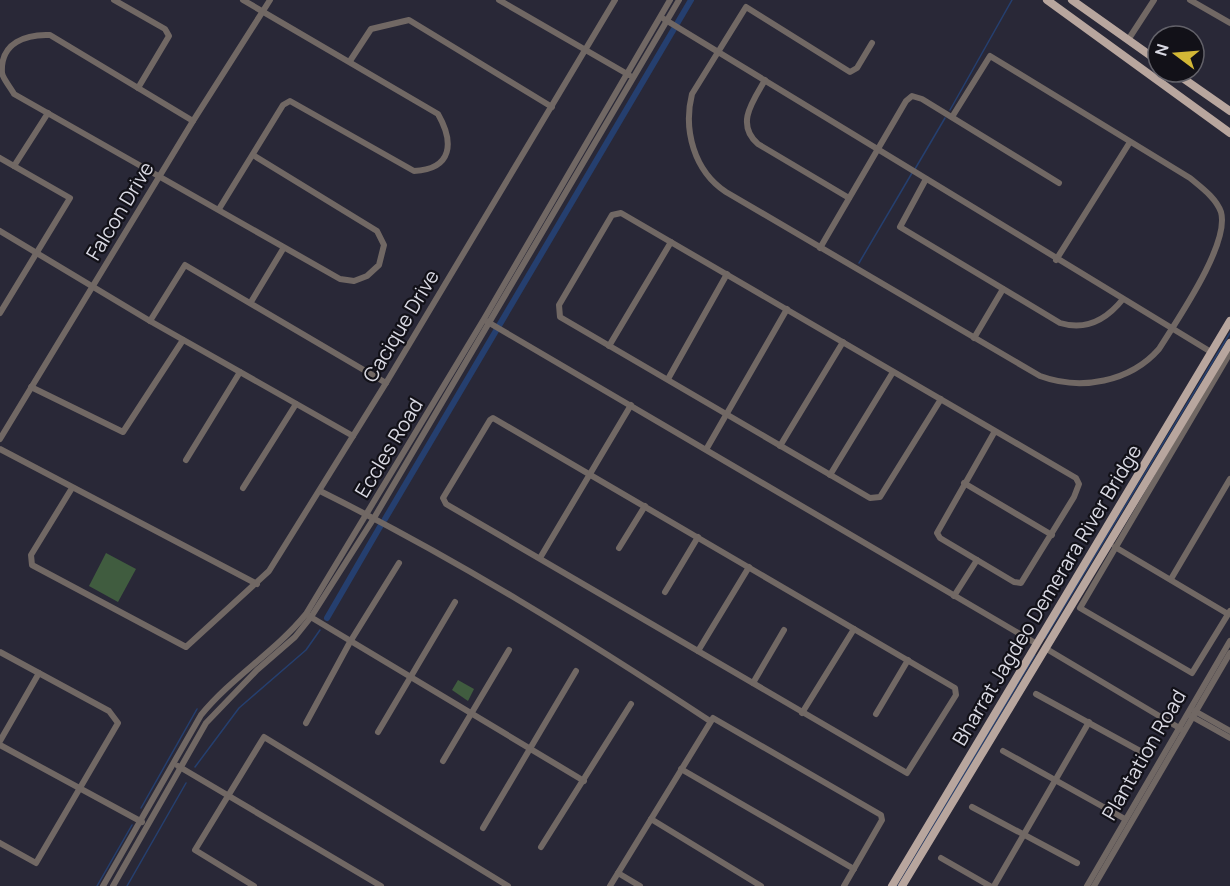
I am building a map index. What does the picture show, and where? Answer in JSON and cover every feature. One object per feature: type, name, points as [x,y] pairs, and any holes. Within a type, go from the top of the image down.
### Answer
[{"type":"main road","points":[[1047,0],[1230,133]]},
{"type":"main road","points":[[1072,0],[1146,53]]},
{"type":"main road","points":[[1191,84],[1230,111]]},
{"type":"main road","name":"Bharrat Jagdeo Demerara River Bridge","points":[[902,886],[1045,649],[1230,321]]},
{"type":"main road","name":"Bharrat Jagdeo Demerara River Bridge","points":[[892,886],[1045,649],[1225,362],[1230,343]]},
{"type":"street","points":[[114,0],[165,29],[169,36],[138,88]]},
{"type":"street","points":[[219,209],[283,105],[290,101],[414,171],[426,170],[438,163],[448,151],[449,132],[438,114],[243,0]]},
{"type":"street","name":"Falcon Drive","points":[[0,439],[193,121],[270,0]]},
{"type":"street","points":[[499,0],[629,75]]},
{"type":"street","name":"Cacique Drive","points":[[72,488],[31,555],[32,566],[186,647],[269,571],[386,383],[615,0]]},
{"type":"street","name":"Eccles Road","points":[[664,19],[670,0]]},
{"type":"street","name":"Eccles Road","points":[[113,886],[179,766],[206,723],[219,707],[295,637],[371,517],[629,75],[664,19],[679,0]]},
{"type":"street","points":[[1128,40],[1154,0]]},
{"type":"street","points":[[1190,0],[1230,23]]},
{"type":"street","points":[[872,43],[856,68],[850,72],[746,8],[690,102],[689,135],[695,155],[719,188],[1040,376],[1077,384],[1104,380],[1140,366],[1159,349],[1217,252],[1223,221],[1216,202],[1190,178],[990,56],[952,117]]},
{"type":"street","points":[[664,19],[878,148],[1056,260],[1211,352]]},
{"type":"street","points":[[350,61],[371,29],[409,20],[552,107]]},
{"type":"street","points":[[193,121],[50,35],[32,34],[15,42],[5,52],[2,73],[14,93],[219,209],[284,249],[340,279],[354,281],[367,276],[379,265],[384,245],[377,231],[253,155]]},
{"type":"street","points":[[765,80],[747,113],[750,135],[758,144],[849,198]]},
{"type":"street","points":[[820,248],[906,101],[912,96],[917,96],[1059,183]]},
{"type":"street","points":[[14,166],[48,113]]},
{"type":"street","points":[[1056,260],[1130,142]]},
{"type":"street","points":[[0,158],[70,198],[0,313]]},
{"type":"street","points":[[926,179],[900,227],[1003,290],[1050,317],[1069,325],[1084,325],[1101,319],[1123,299]]},
{"type":"street","points":[[941,399],[880,497],[870,498],[560,317],[558,311],[612,215],[621,213],[727,274],[893,372],[941,399],[1076,478],[1079,484],[1052,535],[1021,583],[1014,582],[940,538],[937,533],[995,431]]},
{"type":"street","points":[[0,231],[150,321],[353,436]]},
{"type":"street","points":[[609,346],[671,242]]},
{"type":"street","points":[[251,302],[284,249]]},
{"type":"street","points":[[150,321],[185,265],[386,383]]},
{"type":"street","points":[[668,379],[727,274]]},
{"type":"street","points":[[974,338],[1003,290]]},
{"type":"street","points":[[707,448],[787,309]]},
{"type":"street","points":[[487,321],[707,448],[1181,729]]},
{"type":"street","points":[[31,387],[123,432],[183,340]]},
{"type":"street","points":[[780,446],[843,342]]},
{"type":"street","points":[[1115,547],[1229,613],[1192,673],[1080,608],[1115,547],[1225,362],[1230,352]]},
{"type":"street","points":[[186,460],[240,372]]},
{"type":"street","points":[[830,475],[893,372]]},
{"type":"street","points":[[243,488],[296,404]]},
{"type":"street","points":[[540,558],[631,405]]},
{"type":"street","points":[[494,418],[645,506],[908,660],[956,691],[907,773],[446,504],[443,498],[490,420],[494,418]]},
{"type":"street","points":[[0,449],[257,584]]},
{"type":"street","points":[[1171,579],[1230,479]]},
{"type":"street","points":[[964,483],[1052,535]]},
{"type":"street","points":[[320,491],[495,587],[710,721]]},
{"type":"street","points":[[619,548],[645,506]]},
{"type":"street","points":[[665,592],[698,537]]},
{"type":"street","points":[[954,596],[977,560]]},
{"type":"street","points":[[306,723],[350,642],[399,562]]},
{"type":"street","points":[[698,651],[749,567]]},
{"type":"street","points":[[378,732],[455,602]]},
{"type":"street","points":[[308,616],[584,781]]},
{"type":"street","name":"Eccles Road","points":[[103,886],[172,762],[210,705],[308,616]]},
{"type":"street","points":[[802,713],[854,629]]},
{"type":"street","points":[[753,683],[784,630]]},
{"type":"street","name":"Plantation Road","points":[[1191,713],[1230,641]]},
{"type":"street","points":[[443,761],[509,650]]},
{"type":"street","points":[[0,652],[109,711],[117,719],[118,727],[36,863],[0,843]]},
{"type":"street","name":"Plantation Road","points":[[1087,886],[1125,819],[1230,653]]},
{"type":"street","points":[[876,714],[908,660]]},
{"type":"street","points":[[483,828],[576,671]]},
{"type":"street","points":[[39,673],[0,743],[148,825]]},
{"type":"street","points":[[1036,694],[1140,751]]},
{"type":"street","points":[[541,847],[631,704]]},
{"type":"street","points":[[1191,713],[1229,734]]},
{"type":"street","points":[[610,886],[710,721],[718,718],[881,815],[882,820],[844,886]]},
{"type":"street","points":[[941,858],[992,886],[1089,722]]},
{"type":"street","name":"Plantation Road","points":[[1094,886],[1181,729]]},
{"type":"street","points":[[254,886],[195,850],[264,737],[508,886]]},
{"type":"street","points":[[1003,751],[1125,819]]},
{"type":"street","points":[[172,762],[381,886]]},
{"type":"street","points":[[681,769],[854,869]]},
{"type":"street","points":[[972,807],[1077,863]]},
{"type":"street","points":[[651,819],[761,886]]},
{"type":"street","points":[[618,873],[640,886]]},
{"type":"green space","points":[[106,553],[136,569],[118,602],[89,586]]},
{"type":"green space","points":[[458,680],[474,689],[468,701],[452,690]]},
{"type":"waterway","points":[[385,519],[691,0]]},
{"type":"waterway","points":[[950,110],[1012,0]]},
{"type":"waterway","points":[[915,169],[945,118]]},
{"type":"waterway","points":[[859,263],[912,173]]},
{"type":"waterway","points":[[1045,638],[1230,333]]},
{"type":"waterway","points":[[327,618],[381,525]]},
{"type":"waterway","points":[[195,767],[239,708],[306,650],[320,630]]},
{"type":"waterway","points":[[898,886],[1035,655]]},
{"type":"waterway","points":[[141,808],[197,709]]},
{"type":"waterway","points":[[127,886],[186,783]]},
{"type":"waterway","points":[[97,886],[132,825]]}]
